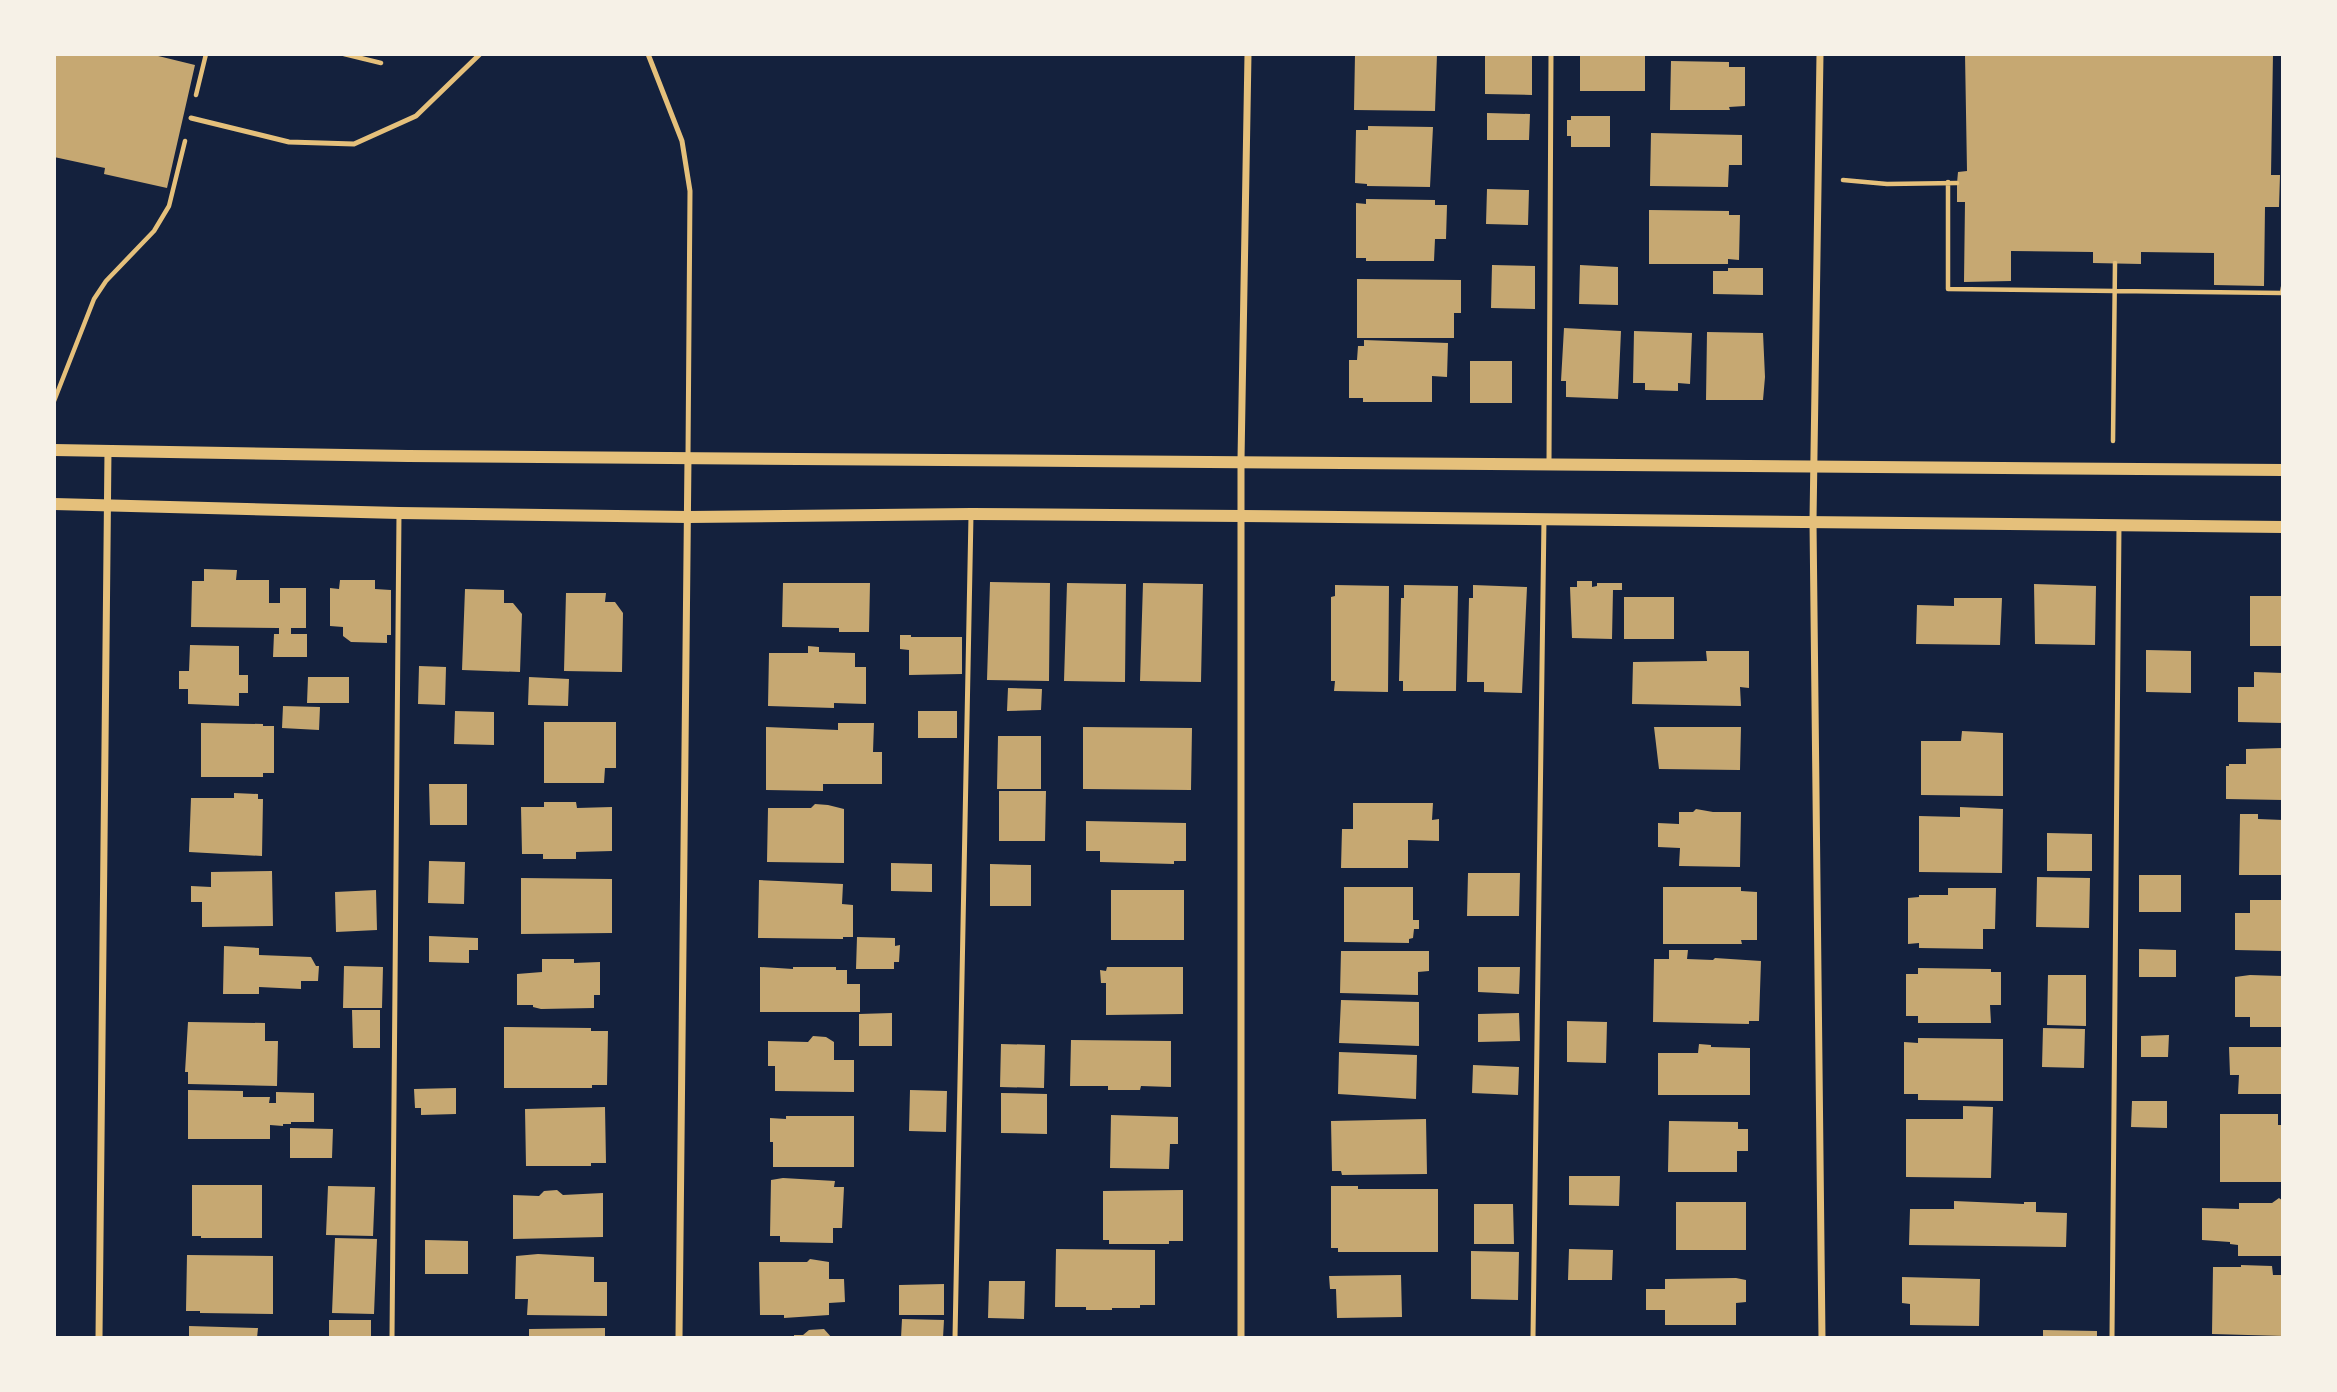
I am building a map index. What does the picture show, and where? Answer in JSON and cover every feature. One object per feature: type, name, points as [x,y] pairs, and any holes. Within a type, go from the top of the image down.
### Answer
[{"type":"street","points":[[1241,1338],[1241,460],[1248,54]]},
{"type":"street","points":[[1820,54],[1813,521],[1822,1338]]},
{"type":"street","points":[[54,450],[408,456],[1241,460],[2283,470]]},
{"type":"street","points":[[99,1338],[108,450]]},
{"type":"street","points":[[679,1338],[688,456]]},
{"type":"street","points":[[54,504],[688,517],[971,514],[2283,527]]},
{"type":"lane","points":[[191,118],[289,142],[354,144],[416,116],[480,54]]},
{"type":"lane","points":[[648,54],[682,141],[690,191],[688,456]]},
{"type":"lane","points":[[1549,464],[1551,54]]},
{"type":"lane","points":[[392,1338],[399,513]]},
{"type":"lane","points":[[955,1338],[971,514]]},
{"type":"lane","points":[[1533,1338],[1544,518]]},
{"type":"lane","points":[[2112,1338],[2119,525]]},
{"type":"path","points":[[54,401],[94,299],[106,281],[154,231],[169,206],[206,54]]},
{"type":"path","points":[[344,54],[381,63]]},
{"type":"path","points":[[1818,178],[1887,184],[1957,183]]},
{"type":"path","points":[[1948,182],[1948,289],[2282,293],[2283,287]]},
{"type":"path","points":[[2113,467],[2115,264]]},
{"type":"building","points":[[54,54],[150,54],[195,65],[167,188],[104,174],[105,168],[54,157]]},
{"type":"building","points":[[1355,54],[1437,54],[1435,111],[1354,110]]},
{"type":"building","points":[[1485,54],[1532,54],[1532,95],[1485,94]]},
{"type":"building","points":[[1580,54],[1645,54],[1645,91],[1580,91]]},
{"type":"building","points":[[1965,54],[2273,54],[2271,175],[2280,175],[2279,207],[2265,207],[2264,286],[2214,285],[2214,253],[2141,252],[2141,264],[2093,263],[2093,252],[2011,251],[2011,281],[1964,282],[1965,202],[1957,202],[1957,183],[1958,172],[1967,171]]},
{"type":"building","points":[[1671,61],[1729,62],[1729,67],[1745,67],[1745,106],[1729,107],[1730,110],[1670,110]]},
{"type":"building","points":[[1487,113],[1530,114],[1529,140],[1487,140]]},
{"type":"building","points":[[1571,116],[1610,116],[1610,147],[1571,147],[1571,136],[1567,136],[1567,120],[1571,120]]},
{"type":"building","points":[[1368,126],[1433,127],[1430,187],[1367,186],[1355,183],[1356,130],[1368,130]]},
{"type":"building","points":[[1651,133],[1742,135],[1742,165],[1729,165],[1728,187],[1650,186]]},
{"type":"building","points":[[1487,189],[1529,190],[1528,225],[1486,224]]},
{"type":"building","points":[[1366,199],[1435,200],[1435,205],[1447,205],[1446,239],[1435,239],[1434,261],[1366,261],[1366,258],[1356,258],[1356,203],[1366,204]]},
{"type":"building","points":[[1649,210],[1729,211],[1729,215],[1740,215],[1739,260],[1728,259],[1728,264],[1649,264]]},
{"type":"building","points":[[1492,265],[1535,266],[1535,309],[1491,308]]},
{"type":"building","points":[[1580,265],[1618,267],[1618,305],[1579,304]]},
{"type":"building","points":[[1728,268],[1763,268],[1763,295],[1713,294],[1713,271],[1728,271]]},
{"type":"building","points":[[1357,279],[1461,280],[1461,313],[1454,313],[1454,338],[1357,338]]},
{"type":"building","points":[[1564,328],[1621,331],[1618,399],[1566,397],[1566,381],[1561,381]]},
{"type":"building","points":[[1634,331],[1692,333],[1690,384],[1678,383],[1678,391],[1645,390],[1645,383],[1633,383]]},
{"type":"building","points":[[1707,332],[1763,333],[1763,400],[1706,400]]},
{"type":"building","points":[[1364,340],[1448,343],[1447,377],[1432,376],[1432,402],[1363,402],[1363,398],[1349,398],[1349,360],[1357,360],[1358,346],[1364,346]]},
{"type":"building","points":[[1470,361],[1512,361],[1512,403],[1470,403]]},
{"type":"building","points":[[204,569],[237,570],[236,580],[269,580],[269,603],[280,603],[280,588],[306,588],[306,628],[291,628],[291,634],[307,634],[307,657],[273,657],[274,634],[279,634],[279,628],[191,627],[192,581],[204,581]]},
{"type":"building","points":[[340,580],[375,580],[375,589],[391,590],[391,635],[387,635],[387,643],[351,642],[343,636],[343,627],[330,626],[330,588],[339,589]]},
{"type":"building","points":[[1577,581],[1592,581],[1592,587],[1597,586],[1597,583],[1622,583],[1622,590],[1613,590],[1612,639],[1572,638],[1570,587],[1577,587]]},
{"type":"building","points":[[990,582],[1050,583],[1049,681],[987,680]]},
{"type":"building","points":[[783,583],[870,583],[869,632],[839,632],[839,628],[782,627]]},
{"type":"building","points":[[1067,583],[1126,584],[1125,682],[1064,681]]},
{"type":"building","points":[[1143,583],[1203,584],[1201,682],[1140,681]]},
{"type":"building","points":[[2034,584],[2096,586],[2095,645],[2035,644]]},
{"type":"building","points":[[1335,585],[1389,586],[1388,692],[1334,691],[1335,681],[1331,681],[1331,597],[1335,596]]},
{"type":"building","points":[[1404,585],[1458,586],[1456,691],[1403,691],[1403,681],[1399,681],[1401,598],[1404,598]]},
{"type":"building","points":[[1473,585],[1527,587],[1522,693],[1484,692],[1484,682],[1467,682],[1469,598],[1473,598]]},
{"type":"building","points":[[465,589],[504,590],[504,603],[513,603],[522,614],[520,672],[462,670]]},
{"type":"building","points":[[566,593],[606,593],[605,602],[615,602],[623,613],[622,672],[564,671]]},
{"type":"building","points":[[2250,596],[2283,596],[2283,646],[2250,646]]},
{"type":"building","points":[[1624,597],[1674,597],[1674,639],[1624,639]]},
{"type":"building","points":[[1954,598],[2002,598],[2000,645],[1916,644],[1917,605],[1954,606]]},
{"type":"building","points":[[900,635],[962,637],[962,674],[909,675],[909,650],[900,649]]},
{"type":"building","points":[[190,645],[239,646],[239,675],[248,675],[248,693],[239,693],[239,706],[188,704],[188,689],[179,689],[179,671],[189,671]]},
{"type":"building","points":[[808,646],[819,647],[819,652],[855,653],[855,667],[866,667],[866,704],[834,703],[834,708],[768,706],[769,653],[808,653]]},
{"type":"building","points":[[2146,650],[2191,651],[2191,693],[2146,692]]},
{"type":"building","points":[[1706,651],[1749,651],[1749,688],[1740,687],[1741,706],[1632,704],[1633,662],[1707,661]]},
{"type":"building","points":[[419,666],[446,667],[445,705],[418,704]]},
{"type":"building","points":[[2254,672],[2283,673],[2283,723],[2238,722],[2238,687],[2254,687]]},
{"type":"building","points":[[308,677],[349,677],[349,703],[307,703]]},
{"type":"building","points":[[529,677],[569,679],[568,706],[528,705]]},
{"type":"building","points":[[1008,688],[1042,689],[1041,710],[1007,711]]},
{"type":"building","points":[[283,706],[320,707],[319,730],[282,728]]},
{"type":"building","points":[[455,711],[494,712],[494,745],[454,744]]},
{"type":"building","points":[[918,711],[957,711],[957,738],[918,738]]},
{"type":"building","points":[[544,722],[616,722],[616,768],[605,768],[604,783],[544,783]]},
{"type":"building","points":[[201,723],[274,726],[274,773],[263,773],[263,777],[201,777]]},
{"type":"building","points":[[838,723],[874,723],[873,752],[882,752],[882,784],[823,784],[823,791],[766,790],[766,727],[838,730]]},
{"type":"building","points":[[1083,727],[1192,728],[1191,790],[1083,789]]},
{"type":"building","points":[[1654,727],[1741,727],[1740,770],[1659,769]]},
{"type":"building","points":[[1962,731],[2003,733],[2003,796],[1921,795],[1921,741],[1961,741]]},
{"type":"building","points":[[998,736],[1041,736],[1041,789],[997,789]]},
{"type":"building","points":[[2283,748],[2283,800],[2226,799],[2226,766],[2246,764],[2246,749]]},
{"type":"building","points":[[429,784],[467,784],[467,825],[430,825]]},
{"type":"building","points":[[999,791],[1046,791],[1045,841],[999,841]]},
{"type":"building","points":[[234,793],[258,794],[258,799],[263,799],[262,856],[189,852],[191,798],[234,798]]},
{"type":"building","points":[[544,802],[576,802],[577,808],[612,807],[612,851],[576,852],[576,859],[543,859],[543,854],[522,854],[521,807],[544,807]]},
{"type":"building","points":[[1353,803],[1433,803],[1432,820],[1439,819],[1439,841],[1408,840],[1408,868],[1341,868],[1342,829],[1353,829]]},
{"type":"building","points":[[815,804],[844,809],[844,863],[767,862],[768,808],[811,808]]},
{"type":"building","points":[[1960,807],[2003,809],[2002,873],[1919,872],[1919,816],[1960,817]]},
{"type":"building","points":[[1696,809],[1741,812],[1740,867],[1679,866],[1680,848],[1658,847],[1658,823],[1679,824],[1679,812],[1693,812]]},
{"type":"building","points":[[2240,814],[2258,814],[2258,819],[2283,820],[2283,875],[2239,875]]},
{"type":"building","points":[[1086,821],[1186,823],[1186,861],[1174,861],[1174,864],[1100,862],[1100,851],[1086,851]]},
{"type":"building","points":[[2047,833],[2092,834],[2092,871],[2047,871]]},
{"type":"building","points":[[429,861],[465,862],[464,904],[428,903]]},
{"type":"building","points":[[891,863],[932,864],[932,892],[891,891]]},
{"type":"building","points":[[990,864],[1031,865],[1031,906],[990,906]]},
{"type":"building","points":[[272,871],[273,926],[202,927],[202,902],[191,902],[191,886],[211,887],[211,872]]},
{"type":"building","points":[[1468,873],[1520,873],[1519,916],[1467,916]]},
{"type":"building","points":[[2139,875],[2181,875],[2181,912],[2139,912]]},
{"type":"building","points":[[2037,877],[2090,878],[2089,928],[2036,927]]},
{"type":"building","points":[[521,878],[612,879],[612,933],[521,934]]},
{"type":"building","points":[[759,880],[843,884],[842,904],[853,905],[853,937],[758,938]]},
{"type":"building","points":[[1344,887],[1413,887],[1413,920],[1419,920],[1419,929],[1414,929],[1409,943],[1344,942]]},
{"type":"building","points":[[1663,887],[1741,887],[1741,891],[1757,892],[1757,940],[1741,940],[1742,944],[1663,944]]},
{"type":"building","points":[[1948,888],[1996,888],[1995,929],[1983,929],[1983,949],[1919,948],[1919,943],[1908,944],[1908,898],[1919,895],[1948,895]]},
{"type":"building","points":[[376,890],[377,930],[336,932],[335,892]]},
{"type":"building","points":[[1111,890],[1184,890],[1184,940],[1111,940]]},
{"type":"building","points":[[2250,900],[2283,900],[2283,951],[2235,950],[2235,913],[2250,913]]},
{"type":"building","points":[[429,936],[478,938],[478,950],[469,950],[469,963],[429,962]]},
{"type":"building","points":[[857,937],[895,938],[895,946],[900,945],[899,962],[894,962],[894,969],[856,969]]},
{"type":"building","points":[[224,946],[259,948],[259,955],[311,957],[316,966],[319,966],[318,981],[301,981],[301,989],[259,987],[259,994],[223,994]]},
{"type":"building","points":[[2139,949],[2176,950],[2176,977],[2139,977]]},
{"type":"building","points":[[1669,950],[1688,950],[1687,959],[1761,961],[1759,1021],[1749,1021],[1749,1024],[1653,1022],[1654,959],[1669,959]]},
{"type":"building","points":[[1341,951],[1429,951],[1429,971],[1418,972],[1418,995],[1340,993]]},
{"type":"building","points":[[542,959],[574,959],[574,963],[600,962],[600,995],[594,995],[594,1008],[541,1009],[533,1005],[517,1005],[517,974],[542,972]]},
{"type":"building","points":[[344,966],[383,967],[382,1008],[343,1008]]},
{"type":"building","points":[[760,967],[836,967],[836,970],[847,970],[847,984],[860,984],[860,1012],[760,1012]]},
{"type":"building","points":[[1107,967],[1183,967],[1183,1014],[1106,1015],[1106,983],[1101,983],[1100,970],[1106,971]]},
{"type":"building","points":[[1478,967],[1520,967],[1519,994],[1478,992]]},
{"type":"building","points":[[1918,968],[1991,969],[1991,972],[2001,972],[2001,1005],[1990,1005],[1991,1023],[1918,1023],[1918,1016],[1906,1016],[1906,974],[1918,974]]},
{"type":"building","points":[[2048,975],[2086,975],[2086,1026],[2047,1025]]},
{"type":"building","points":[[2283,976],[2283,1027],[2250,1027],[2250,1017],[2235,1017],[2235,977]]},
{"type":"building","points":[[1341,1000],[1419,1002],[1419,1046],[1339,1043]]},
{"type":"building","points":[[352,1010],[380,1010],[380,1048],[353,1048]]},
{"type":"building","points":[[892,1013],[892,1046],[859,1046],[859,1014]]},
{"type":"building","points":[[1519,1013],[1520,1041],[1478,1042],[1478,1014]]},
{"type":"building","points":[[1567,1021],[1607,1022],[1606,1063],[1567,1062]]},
{"type":"building","points":[[188,1022],[265,1023],[265,1041],[278,1041],[277,1086],[188,1084],[188,1072],[185,1072]]},
{"type":"building","points":[[504,1027],[591,1028],[591,1031],[608,1031],[607,1085],[592,1085],[592,1088],[504,1088]]},
{"type":"building","points":[[2043,1028],[2085,1029],[2084,1068],[2042,1067]]},
{"type":"building","points":[[2169,1035],[2168,1057],[2141,1057],[2141,1036]]},
{"type":"building","points":[[813,1036],[826,1037],[834,1042],[834,1060],[854,1060],[854,1092],[775,1091],[775,1066],[768,1066],[768,1041],[808,1042]]},
{"type":"building","points":[[1918,1038],[2003,1039],[2003,1101],[1918,1100],[1918,1094],[1904,1094],[1904,1042],[1918,1043]]},
{"type":"building","points":[[1071,1040],[1171,1041],[1171,1087],[1141,1086],[1140,1090],[1108,1090],[1108,1086],[1070,1086]]},
{"type":"building","points":[[1001,1044],[1045,1045],[1044,1088],[1000,1087]]},
{"type":"building","points":[[1699,1044],[1750,1048],[1750,1095],[1658,1095],[1658,1053],[1698,1053]]},
{"type":"building","points":[[2229,1047],[2283,1047],[2283,1094],[2238,1094],[2239,1075],[2230,1075]]},
{"type":"building","points":[[1339,1052],[1417,1055],[1416,1099],[1338,1094]]},
{"type":"building","points":[[1473,1065],[1519,1067],[1518,1095],[1472,1093]]},
{"type":"building","points":[[456,1088],[456,1114],[421,1115],[421,1108],[415,1108],[414,1089]]},
{"type":"building","points":[[188,1090],[243,1091],[243,1097],[270,1097],[269,1103],[276,1103],[276,1092],[314,1093],[314,1122],[270,1125],[270,1139],[188,1139]]},
{"type":"building","points":[[910,1090],[947,1091],[946,1132],[909,1131]]},
{"type":"building","points":[[1001,1093],[1047,1094],[1047,1134],[1001,1133]]},
{"type":"building","points":[[2132,1101],[2167,1101],[2167,1128],[2131,1127]]},
{"type":"building","points":[[1963,1106],[1993,1107],[1991,1178],[1906,1177],[1906,1119],[1963,1119]]},
{"type":"building","points":[[605,1107],[606,1163],[591,1163],[591,1166],[526,1166],[525,1109]]},
{"type":"building","points":[[2220,1114],[2278,1114],[2278,1125],[2283,1125],[2283,1182],[2220,1182]]},
{"type":"building","points":[[1111,1115],[1178,1117],[1178,1144],[1170,1144],[1169,1169],[1110,1168]]},
{"type":"building","points":[[786,1116],[854,1116],[854,1167],[773,1167],[770,1118],[786,1119]]},
{"type":"building","points":[[1426,1119],[1427,1174],[1342,1175],[1341,1171],[1332,1171],[1331,1121]]},
{"type":"building","points":[[1669,1121],[1738,1122],[1738,1129],[1748,1129],[1748,1151],[1737,1151],[1737,1172],[1668,1172]]},
{"type":"building","points":[[290,1128],[333,1129],[332,1158],[290,1158]]},
{"type":"building","points":[[1569,1176],[1620,1176],[1619,1206],[1569,1205]]},
{"type":"building","points":[[783,1178],[835,1181],[834,1187],[844,1187],[842,1228],[833,1228],[833,1243],[780,1242],[780,1236],[770,1236],[771,1180]]},
{"type":"building","points":[[192,1185],[262,1185],[262,1238],[192,1236]]},
{"type":"building","points":[[328,1186],[375,1187],[373,1236],[326,1235]]},
{"type":"building","points":[[1331,1186],[1358,1186],[1358,1189],[1438,1189],[1438,1252],[1338,1252],[1338,1248],[1331,1248]]},
{"type":"building","points":[[557,1190],[563,1195],[603,1193],[603,1237],[513,1239],[513,1195],[539,1196],[544,1191]]},
{"type":"building","points":[[1183,1190],[1183,1241],[1169,1241],[1169,1244],[1109,1244],[1109,1240],[1103,1240],[1103,1191]]},
{"type":"building","points":[[2279,1198],[2283,1201],[2283,1256],[2238,1256],[2238,1245],[2202,1240],[2202,1208],[2239,1209],[2239,1203],[2272,1203]]},
{"type":"building","points":[[1954,1201],[2024,1204],[2036,1202],[2036,1212],[2067,1213],[2066,1247],[1909,1245],[1910,1209],[1954,1209]]},
{"type":"building","points":[[1676,1202],[1746,1202],[1746,1250],[1676,1250]]},
{"type":"building","points":[[1474,1204],[1513,1204],[1514,1244],[1474,1244]]},
{"type":"building","points":[[335,1238],[377,1239],[374,1314],[332,1313]]},
{"type":"building","points":[[425,1240],[468,1241],[468,1274],[425,1274]]},
{"type":"building","points":[[1056,1249],[1155,1250],[1155,1305],[1112,1310],[1055,1307]]},
{"type":"building","points":[[1569,1249],[1613,1250],[1612,1280],[1568,1280]]},
{"type":"building","points":[[1471,1251],[1519,1252],[1518,1300],[1471,1299]]},
{"type":"building","points":[[538,1254],[594,1257],[594,1282],[607,1282],[607,1316],[527,1315],[528,1299],[515,1299],[516,1256]]},
{"type":"building","points":[[187,1255],[273,1256],[273,1314],[186,1311]]},
{"type":"building","points":[[810,1259],[829,1262],[829,1279],[844,1279],[845,1302],[829,1303],[829,1315],[784,1318],[784,1315],[760,1315],[759,1262],[807,1262]]},
{"type":"building","points":[[2272,1266],[2273,1275],[2283,1275],[2283,1336],[2212,1334],[2213,1267]]},
{"type":"building","points":[[1401,1275],[1402,1317],[1337,1318],[1336,1289],[1330,1289],[1329,1276]]},
{"type":"building","points":[[1902,1277],[1980,1279],[1979,1326],[1910,1325],[1910,1304],[1902,1303]]},
{"type":"building","points":[[1665,1279],[1746,1280],[1746,1302],[1736,1303],[1736,1325],[1665,1325],[1665,1310],[1646,1310],[1646,1289],[1665,1289]]},
{"type":"building","points":[[989,1281],[1025,1281],[1024,1319],[988,1318]]},
{"type":"building","points":[[944,1284],[944,1315],[899,1315],[899,1285]]},
{"type":"building","points":[[902,1319],[944,1320],[943,1338],[901,1338]]},
{"type":"building","points":[[329,1320],[371,1320],[371,1338],[329,1338]]},
{"type":"building","points":[[189,1326],[258,1328],[257,1338],[189,1338]]},
{"type":"building","points":[[605,1328],[605,1338],[529,1338],[529,1329]]},
{"type":"building","points":[[824,1329],[832,1338],[794,1338],[794,1335],[803,1335],[809,1330]]},
{"type":"building","points":[[2043,1330],[2097,1331],[2097,1338],[2043,1338]]}]
